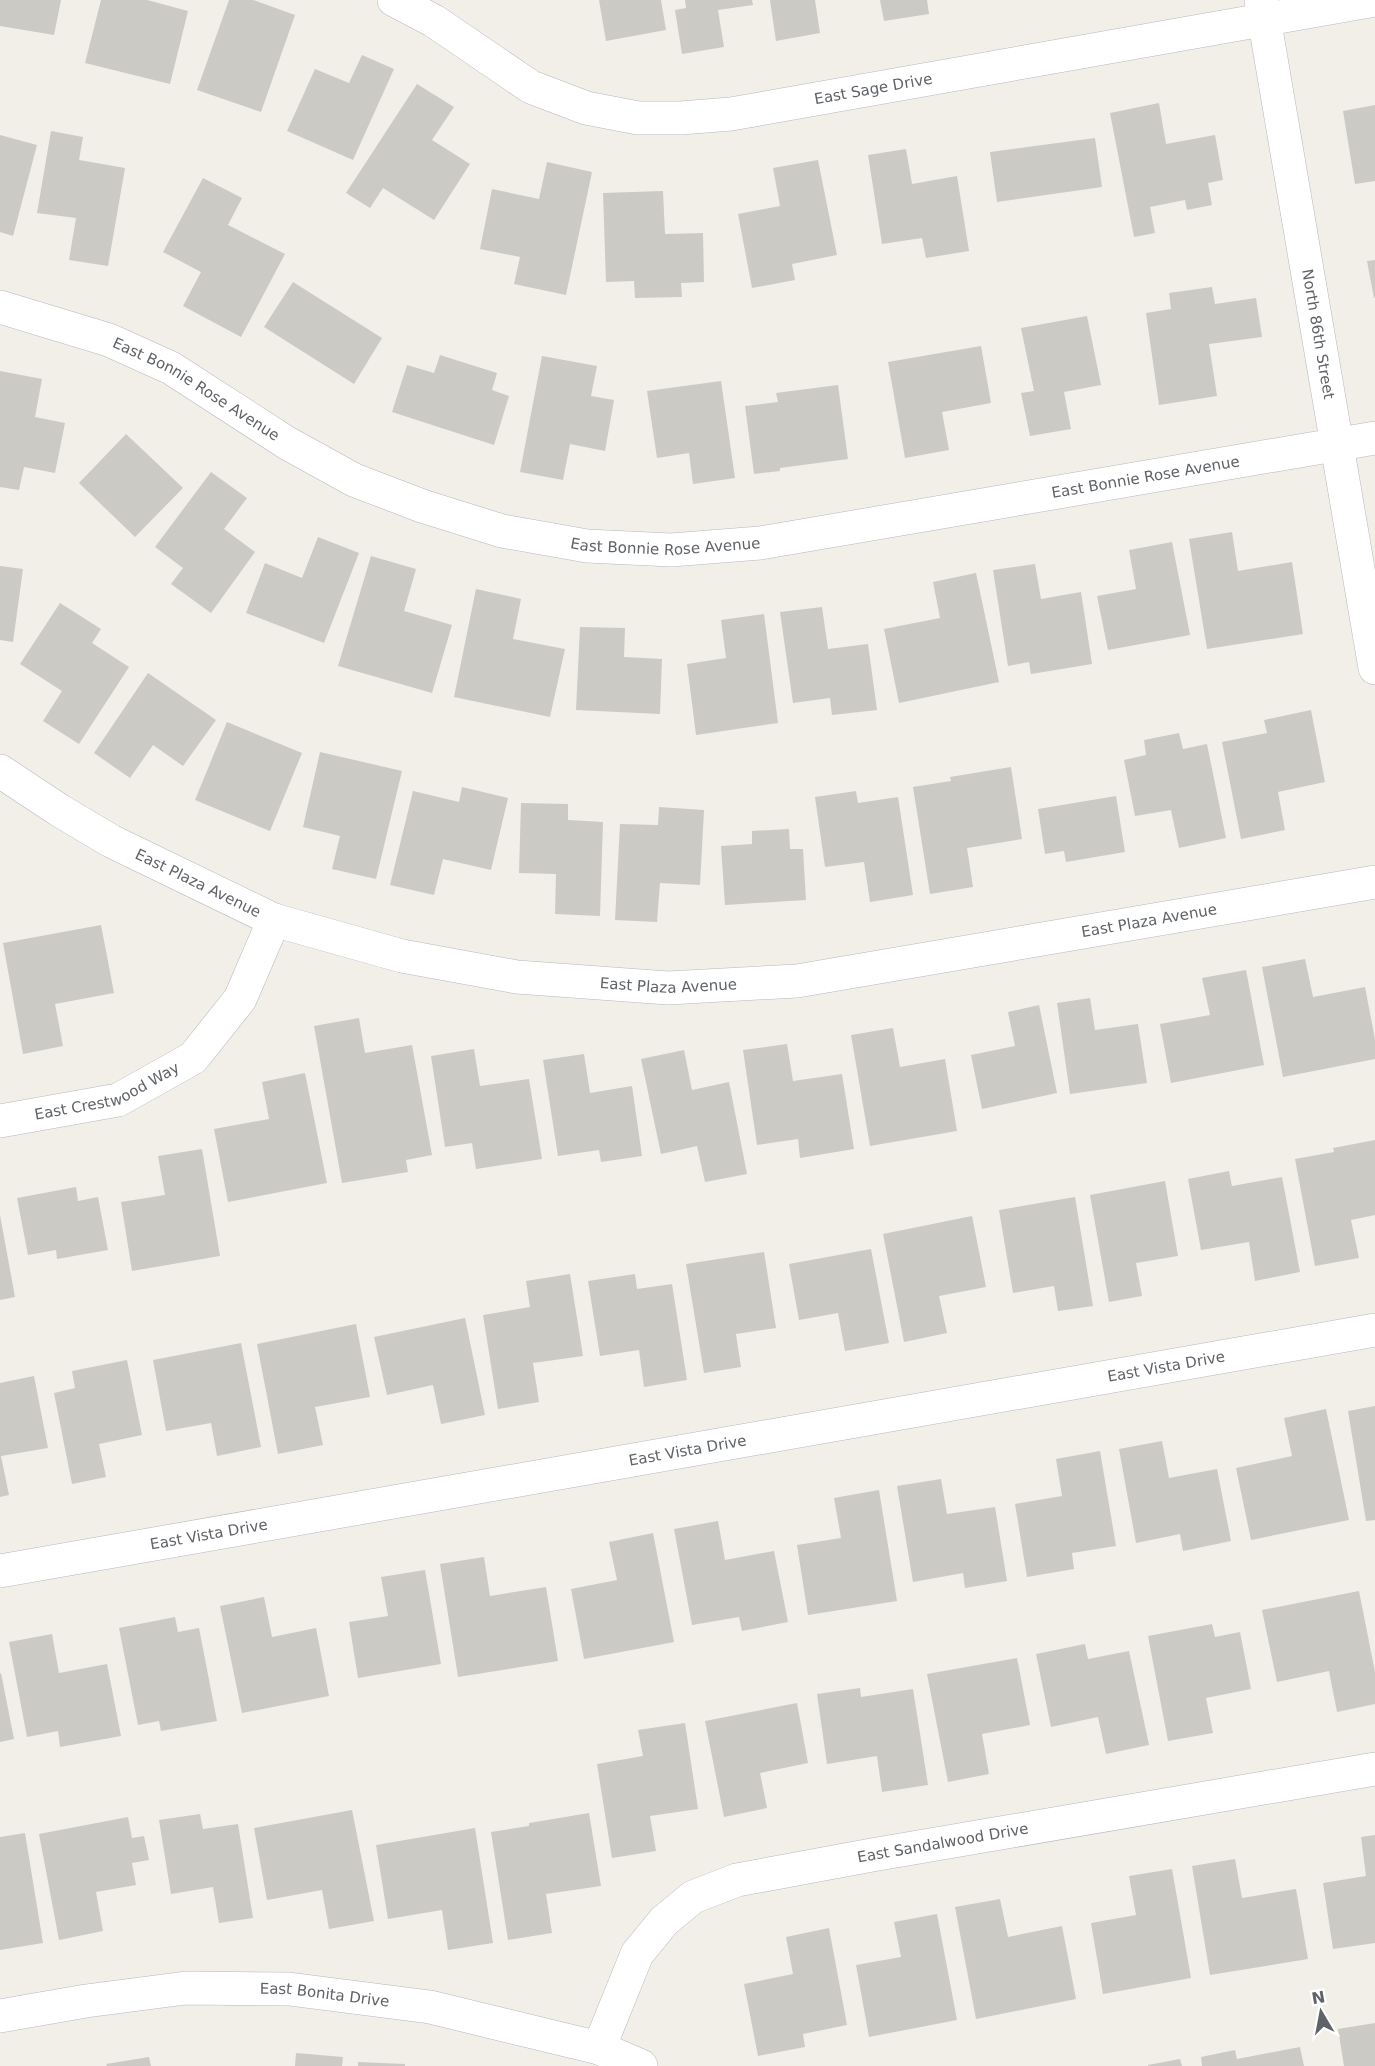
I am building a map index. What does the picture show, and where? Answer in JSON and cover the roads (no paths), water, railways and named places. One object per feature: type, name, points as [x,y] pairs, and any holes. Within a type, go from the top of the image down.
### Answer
[{"type":"street","name":"East Sage Drive","points":[[394,0],[434,21],[531,87],[586,108],[648,118],[731,114],[1263,10],[1375,0]]},
{"type":"street","name":"North 86th Street","points":[[1263,10],[1375,668]]},
{"type":"street","name":"East Bonnie Rose Avenue","points":[[0,307],[109,340],[171,368],[287,443],[354,480],[422,506],[502,531],[587,546],[671,550],[760,543],[1375,438]]},
{"type":"street","name":"East Plaza Avenue","points":[[0,771],[111,842],[274,920],[402,956],[517,977],[668,988],[797,981],[1375,882]]},
{"type":"street","name":"East Crestwood Way","points":[[0,1121],[118,1100],[193,1058],[240,999],[274,920]]},
{"type":"street","name":"East Vista Drive","points":[[0,1571],[1375,1330]]},
{"type":"street","name":"East Sandalwood Drive","points":[[600,2048],[637,1954],[664,1920],[693,1897],[736,1880],[1375,1769]]},
{"type":"street","name":"East Bonita Drive","points":[[0,2016],[86,2001],[186,1988],[289,1989],[430,2007],[600,2048],[641,2066]]}]
